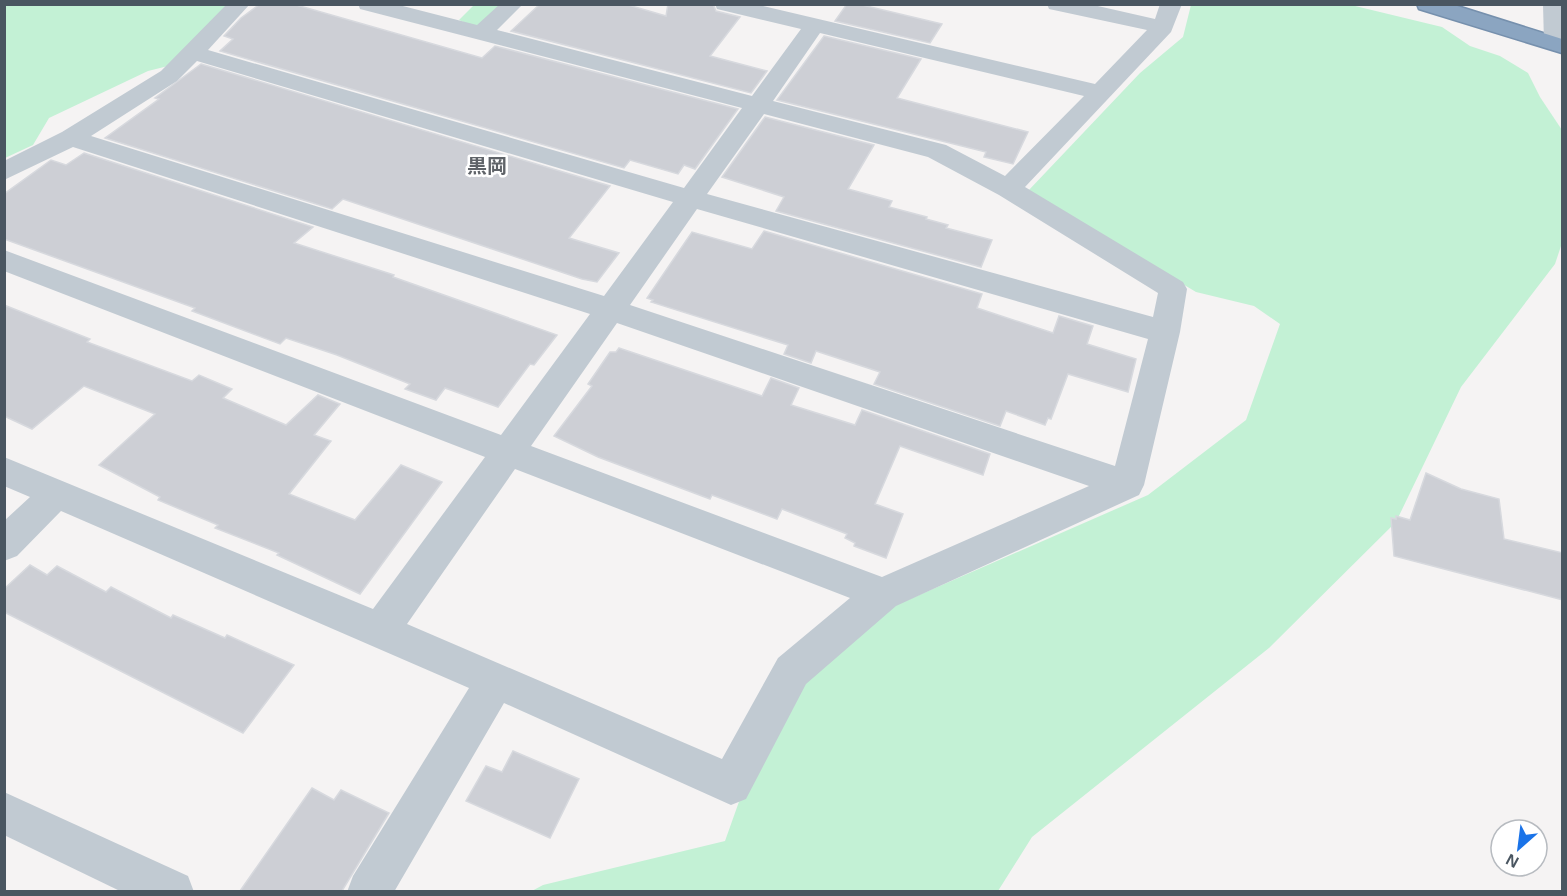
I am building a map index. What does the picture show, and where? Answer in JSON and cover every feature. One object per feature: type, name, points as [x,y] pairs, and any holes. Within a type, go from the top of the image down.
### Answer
[{"type":"highway","points":[[1427,4],[1559,44]]},
{"type":"street","points":[[4,172],[71,138],[169,76],[195,53],[240,4]]},
{"type":"street","points":[[368,4],[937,151],[1008,189],[1173,289],[1165,332],[1127,485]]},
{"type":"street","points":[[444,23],[461,4]]},
{"type":"street","points":[[481,33],[513,4]]},
{"type":"street","points":[[724,4],[1099,92]]},
{"type":"street","points":[[1057,4],[1167,16]]},
{"type":"street","points":[[1554,4],[1559,44]]},
{"type":"street","points":[[1008,189],[1167,16]]},
{"type":"street","points":[[380,630],[815,25]]},
{"type":"street","points":[[195,53],[689,198],[1165,332]]},
{"type":"street","points":[[71,138],[612,310],[1127,485]]},
{"type":"street","points":[[4,261],[883,594]]},
{"type":"street","points":[[4,471],[380,630],[731,784],[792,671],[883,594],[1127,485]]},
{"type":"street","points":[[4,545],[56,494]]},
{"type":"street","points":[[369,891],[496,680]]},
{"type":"street","points":[[4,813],[172,891]]},
{"type":"green space","points":[[4,5],[231,5],[172,65],[148,71],[49,118],[33,145],[5,158]]},
{"type":"green space","points":[[474,5],[508,5],[480,29],[459,20]]},
{"type":"green space","points":[[1191,5],[1351,5],[1442,27],[1470,46],[1500,56],[1528,73],[1540,97],[1562,130],[1562,243],[1555,264],[1461,387],[1396,522],[1269,648],[1032,837],[998,891],[530,892],[543,885],[725,841],[746,782],[797,687],[894,606],[1148,495],[1246,420],[1280,324],[1254,306],[1196,292],[1028,191],[1140,73],[1183,37]]},
{"type":"building","points":[[260,4],[293,4],[482,58],[495,46],[738,109],[695,169],[684,165],[678,174],[630,160],[624,168],[220,51],[233,39],[224,36],[241,18]]},
{"type":"building","points":[[540,4],[625,4],[666,16],[668,4],[713,4],[716,11],[740,17],[710,56],[767,71],[751,93],[511,31]]},
{"type":"building","points":[[847,4],[858,4],[942,24],[930,43],[835,21]]},
{"type":"building","points":[[824,36],[921,59],[897,98],[1028,132],[1013,164],[984,157],[986,152],[777,100]]},
{"type":"building","points":[[201,64],[610,186],[569,238],[619,253],[597,282],[582,279],[343,199],[332,209],[105,138],[159,99],[155,98]]},
{"type":"building","points":[[765,117],[874,145],[848,189],[892,201],[889,207],[927,217],[926,219],[948,225],[946,228],[992,240],[981,267],[776,211],[784,197],[722,177]]},
{"type":"building","points":[[84,153],[313,227],[294,243],[394,275],[393,277],[557,335],[534,365],[530,364],[498,407],[445,388],[436,400],[405,389],[410,384],[337,355],[286,338],[280,344],[192,311],[195,308],[4,239],[4,194],[51,160],[66,165]]},
{"type":"building","points":[[764,231],[982,294],[977,308],[1053,333],[1059,316],[1093,326],[1087,344],[1136,359],[1128,392],[1068,374],[1051,419],[1048,418],[1045,425],[1006,411],[1000,426],[874,384],[880,372],[816,351],[811,363],[784,354],[788,345],[651,302],[653,300],[647,298],[692,232],[752,249]]},
{"type":"building","points":[[4,305],[90,339],[87,342],[192,381],[199,375],[232,389],[223,398],[286,425],[318,395],[340,404],[314,435],[331,441],[289,494],[355,520],[401,465],[442,482],[360,594],[277,555],[279,553],[215,528],[218,525],[158,500],[160,497],[99,465],[155,414],[84,386],[32,429],[4,416]]},
{"type":"building","points":[[619,348],[762,396],[771,378],[799,388],[791,405],[855,425],[862,410],[990,454],[983,475],[900,446],[875,504],[903,514],[886,558],[854,546],[855,543],[845,538],[847,534],[782,509],[777,519],[712,495],[710,499],[598,457],[554,436],[592,386],[588,384],[610,352],[616,352]]},
{"type":"building","points":[[1426,473],[1461,489],[1499,499],[1504,539],[1563,553],[1563,600],[1394,556],[1391,518],[1396,519],[1396,516],[1410,520]]},
{"type":"building","points":[[30,565],[47,575],[57,566],[106,592],[111,587],[171,618],[173,615],[225,638],[227,635],[294,665],[243,733],[4,612],[4,589]]},
{"type":"building","points":[[513,751],[579,779],[550,838],[466,801],[486,766],[502,772]]},
{"type":"building","points":[[312,788],[334,800],[341,790],[389,813],[342,891],[240,891]]},
{"type":"district","name":"黒岡","points":[[487,166]]}]
